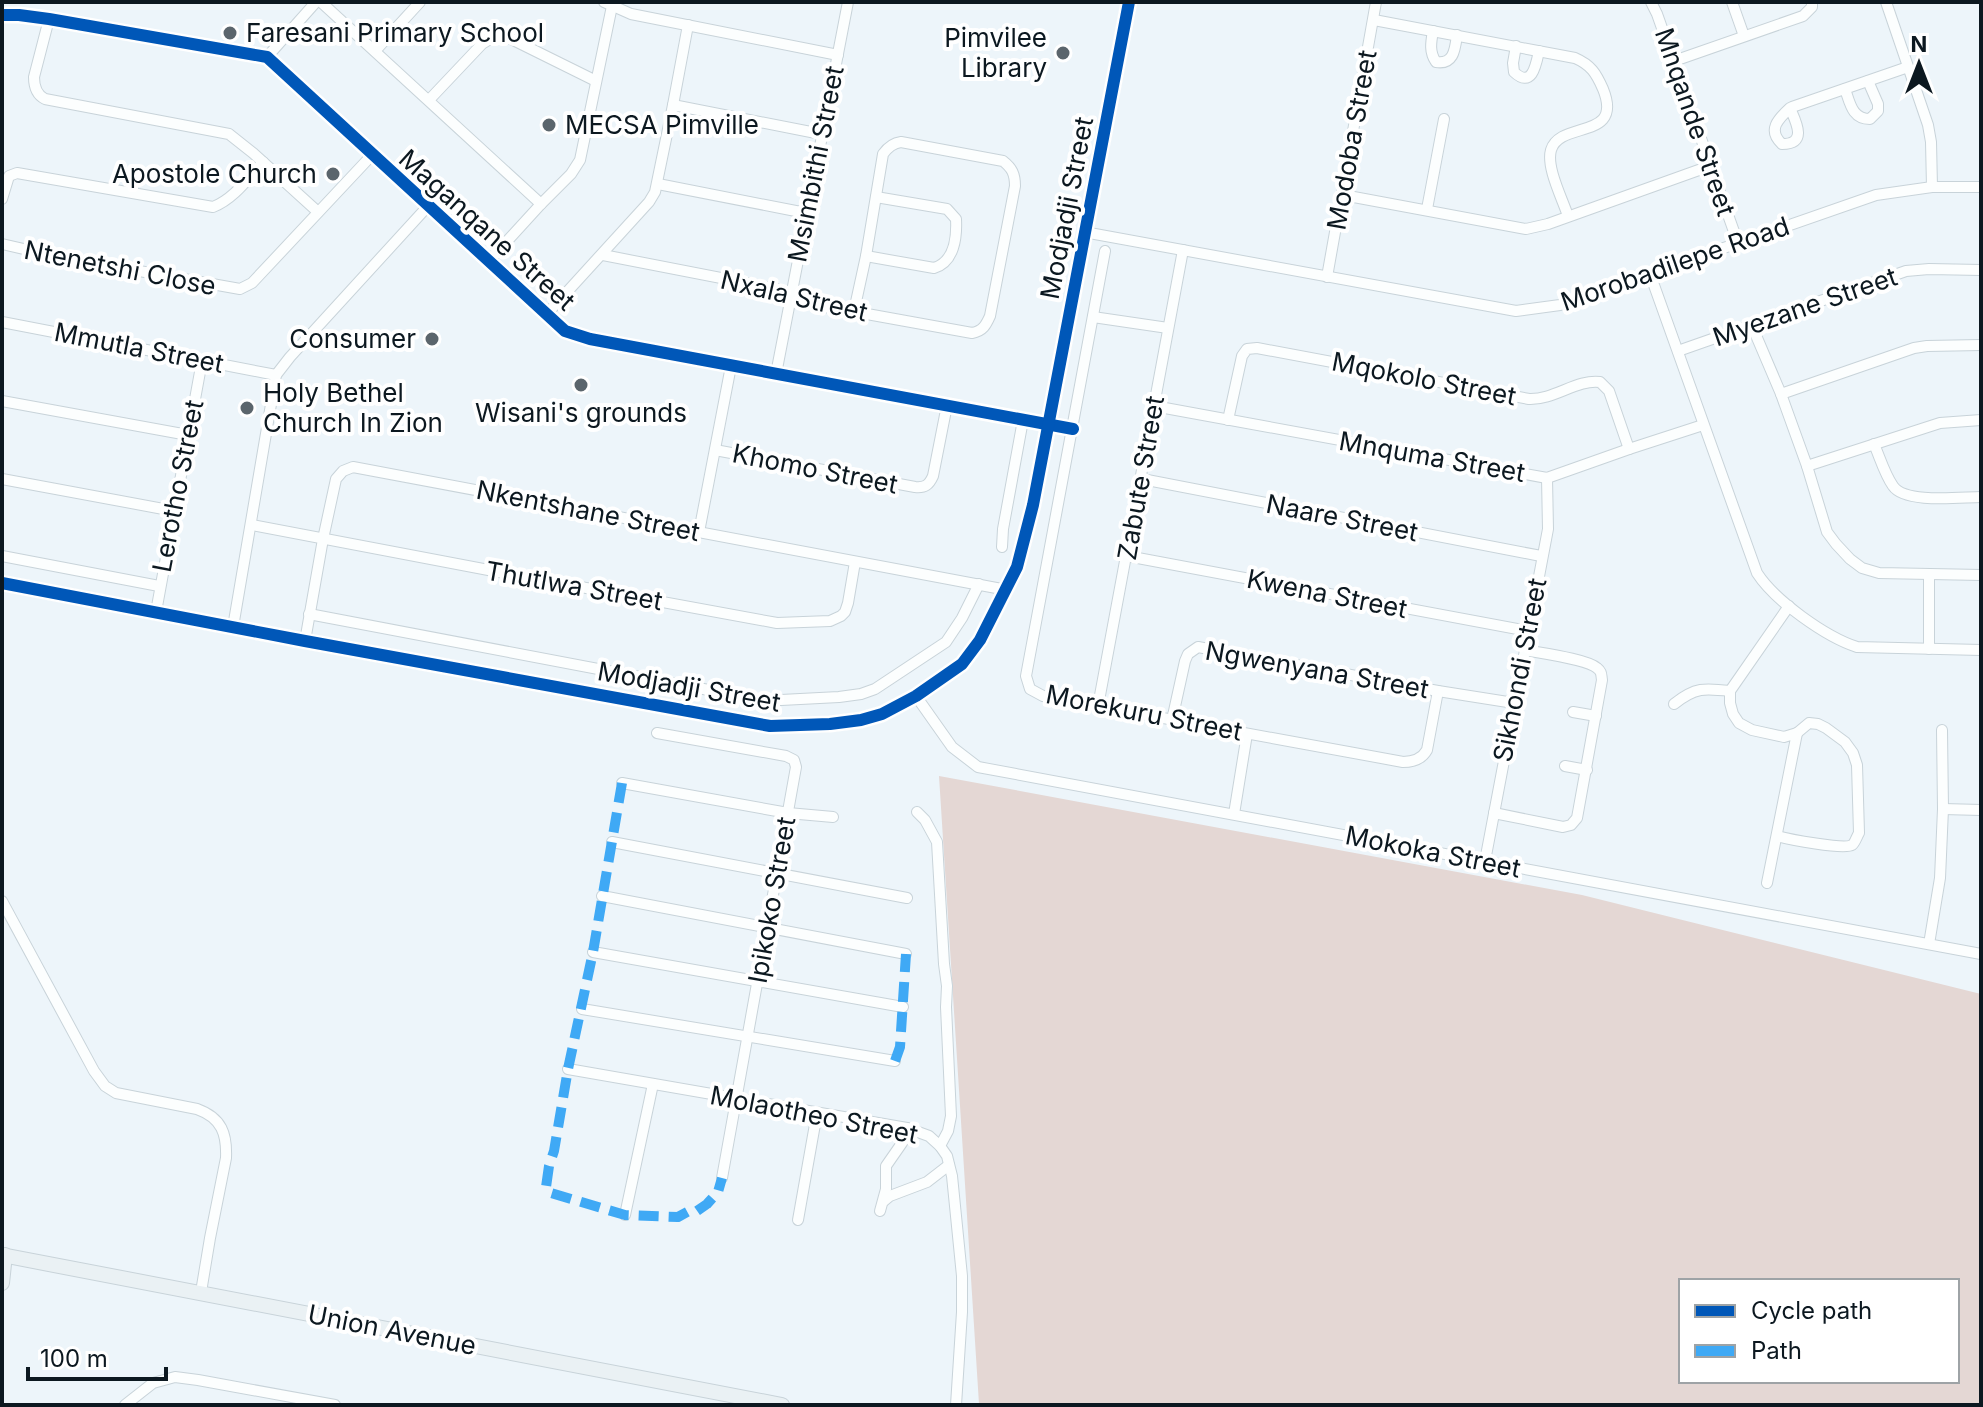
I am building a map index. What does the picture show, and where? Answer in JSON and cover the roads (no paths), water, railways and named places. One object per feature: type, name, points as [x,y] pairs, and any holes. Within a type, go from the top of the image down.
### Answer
[{"type":"street","points":[[2,15],[49,19],[267,57],[318,2],[541,204]]},
{"type":"street","points":[[375,51],[420,2]]},
{"type":"street","name":"Msimbithi Street","points":[[776,374],[848,2]]},
{"type":"street","name":"Modjadji Street","points":[[2,583],[770,726],[861,720],[882,714],[916,696],[969,656],[1017,567],[1048,424],[1129,2]]},
{"type":"street","name":"Modoba Street","points":[[1327,277],[1376,2]]},
{"type":"street","name":"Mnqande Street","points":[[1651,2],[1738,243]]},
{"type":"street","points":[[1732,2],[1744,36]]},
{"type":"street","points":[[1674,61],[1803,16],[1812,7],[1812,2]]},
{"type":"street","points":[[1886,2],[1928,125],[1932,187]]},
{"type":"street","points":[[488,262],[571,174],[580,160],[608,4],[631,14],[838,55]]},
{"type":"street","points":[[49,19],[34,77],[41,97],[225,133],[241,143],[318,212]]},
{"type":"street","points":[[1374,20],[1575,58],[1587,63],[1596,72],[1606,97],[1607,108],[1603,119],[1593,126],[1559,138],[1551,147],[1549,163],[1568,216]]},
{"type":"street","points":[[546,315],[649,202],[658,184],[688,25]]},
{"type":"street","points":[[1433,31],[1431,49],[1436,62],[1443,63],[1454,54],[1457,35]]},
{"type":"street","points":[[429,100],[482,44],[495,36],[509,38],[596,81]]},
{"type":"street","points":[[1516,46],[1514,72],[1519,76],[1532,74],[1539,51]]},
{"type":"street","name":"Maganqane Street","points":[[267,57],[565,331],[590,339],[1073,429]]},
{"type":"street","points":[[1790,108],[1908,67]]},
{"type":"street","points":[[1845,89],[1857,116],[1870,119],[1878,111],[1878,104],[1868,81]]},
{"type":"street","points":[[673,105],[821,134]]},
{"type":"street","points":[[1427,209],[1444,119]]},
{"type":"street","name":"Nxala Street","points":[[603,255],[777,289],[790,298],[854,311],[972,333],[984,328],[990,316],[1015,186],[1012,169],[1003,161],[896,143],[883,154],[876,197]]},
{"type":"street","name":"Ntenetshi Close","points":[[2,244],[238,290],[252,283],[372,155]]},
{"type":"street","points":[[2,199],[9,176],[17,173],[213,207],[228,199],[263,162]]},
{"type":"street","points":[[1343,195],[1526,229],[1710,166]]},
{"type":"street","points":[[658,184],[806,213]]},
{"type":"street","name":"Morobadilepe Road","points":[[1084,232],[1516,311],[1560,305],[1876,195],[1932,187],[1981,187]]},
{"type":"street","points":[[854,311],[876,197],[947,209],[956,219],[949,259],[939,267],[866,256]]},
{"type":"street","points":[[233,627],[276,375],[428,206]]},
{"type":"street","name":"Zabute Street","points":[[1098,706],[1183,250]]},
{"type":"street","name":"Morekuru Street","points":[[1105,251],[1026,676],[1029,687],[1039,695],[1410,762],[1424,756],[1427,750],[1438,691]]},
{"type":"street","name":"Myezane Street","points":[[1678,351],[1906,271],[1981,270]]},
{"type":"street","points":[[1650,274],[1757,573],[1766,586],[1841,642],[1857,647],[1981,650]]},
{"type":"street","points":[[1093,317],[1168,328]]},
{"type":"street","name":"Mmutla Street","points":[[2,322],[276,375]]},
{"type":"street","points":[[1752,326],[1781,394],[1827,532],[1850,559],[1862,568],[1879,573],[1981,575]]},
{"type":"street","points":[[1781,394],[1914,348],[1981,345]]},
{"type":"street","name":"Mqokolo Street","points":[[1228,420],[1242,356],[1247,349],[1257,348],[1529,399],[1539,399],[1589,382],[1600,382],[1609,391],[1629,449]]},
{"type":"street","name":"Lerotho Street","points":[[156,612],[202,361]]},
{"type":"street","name":"Khomo Street","points":[[699,532],[731,366]]},
{"type":"street","points":[[2,401],[188,435]]},
{"type":"street","name":"Khomo Street","points":[[715,450],[923,487],[933,476],[947,405]]},
{"type":"street","name":"Mnquma Street","points":[[1154,406],[1547,478],[1703,425]]},
{"type":"street","points":[[1002,547],[1023,420]]},
{"type":"street","points":[[1807,466],[1940,423],[1981,420]]},
{"type":"street","points":[[1874,444],[1893,487],[1901,494],[1915,497],[1981,497]]},
{"type":"street","name":"Nkentshane Street","points":[[305,641],[336,479],[343,471],[356,467],[1007,590]]},
{"type":"street","name":"Sikhondi Street","points":[[1485,861],[1548,529],[1547,478]]},
{"type":"street","points":[[2,479],[174,511]]},
{"type":"street","name":"Naare Street","points":[[1142,479],[1541,556]]},
{"type":"street","name":"Thutlwa Street","points":[[252,525],[777,623],[830,621],[841,616],[848,603],[855,562]]},
{"type":"street","points":[[2,556],[159,586]]},
{"type":"street","name":"Kwena Street","points":[[1127,556],[1528,631]]},
{"type":"street","points":[[1929,574],[1929,649]]},
{"type":"street","points":[[309,614],[756,699],[810,699],[867,693],[925,657],[950,638],[979,584]]},
{"type":"street","points":[[1777,836],[1846,846],[1854,843],[1859,833],[1857,765],[1845,742],[1818,724],[1809,723],[1797,733],[1784,737],[1764,734],[1739,723],[1733,714],[1730,691],[1789,606]]},
{"type":"street","name":"Ngwenyana Street","points":[[1172,720],[1185,661],[1188,654],[1198,647],[1514,703]]},
{"type":"street","points":[[1494,813],[1563,827],[1571,825],[1577,818],[1587,770],[1602,680],[1599,670],[1581,661],[1525,650]]},
{"type":"street","points":[[1674,704],[1699,689],[1730,691]]},
{"type":"street","name":"Mokoka Street","points":[[916,696],[952,747],[978,767],[1981,954]]},
{"type":"street","points":[[1573,712],[1596,716]]},
{"type":"street","points":[[1929,944],[1940,878],[1942,730]]},
{"type":"street","name":"Ipikoko Street","points":[[657,733],[791,758],[795,763],[722,1178]]},
{"type":"street","points":[[1767,883],[1797,733]]},
{"type":"street","points":[[1234,814],[1247,734]]},
{"type":"street","points":[[1565,766],[1587,770]]},
{"type":"street","points":[[622,783],[788,813],[833,817]]},
{"type":"street","points":[[1943,809],[1981,810]]},
{"type":"street","points":[[917,812],[937,842],[940,873],[951,1116],[940,1146]]},
{"type":"street","points":[[612,842],[907,898]]},
{"type":"street","points":[[602,896],[906,954]]},
{"type":"street","points":[[2,901],[105,1086],[123,1096],[197,1109],[214,1118],[223,1130],[226,1158],[201,1292]]},
{"type":"street","points":[[593,952],[903,1007]]},
{"type":"street","points":[[582,1009],[895,1061]]},
{"type":"street","name":"Molaotheo Street","points":[[568,1069],[907,1128],[923,1133],[940,1146],[947,1156],[955,1198],[962,1276],[956,1405]]},
{"type":"street","points":[[625,1215],[653,1084]]},
{"type":"street","points":[[798,1220],[817,1113]]},
{"type":"street","points":[[907,1128],[902,1143],[886,1166],[882,1206],[890,1196],[927,1182],[949,1165]]},
{"type":"street","points":[[2,1283],[3,1255]]},
{"type":"street","name":"Union Avenue","points":[[3,1255],[782,1405]]},
{"type":"street","points":[[125,1405],[153,1383],[182,1377],[335,1405]]},
{"type":"place","name":"Faresani Primary School","points":[[230,33]]},
{"type":"place","name":"Pimvilee Library","points":[[1063,53]]},
{"type":"place","name":"MECSA Pimville","points":[[549,125]]},
{"type":"place","name":"Apostole Church","points":[[333,174]]},
{"type":"place","name":"Consumer","points":[[432,339]]},
{"type":"place","name":"Wisani's grounds","points":[[581,385]]},
{"type":"place","name":"Holy Bethel Church In Zion","points":[[247,408]]}]
